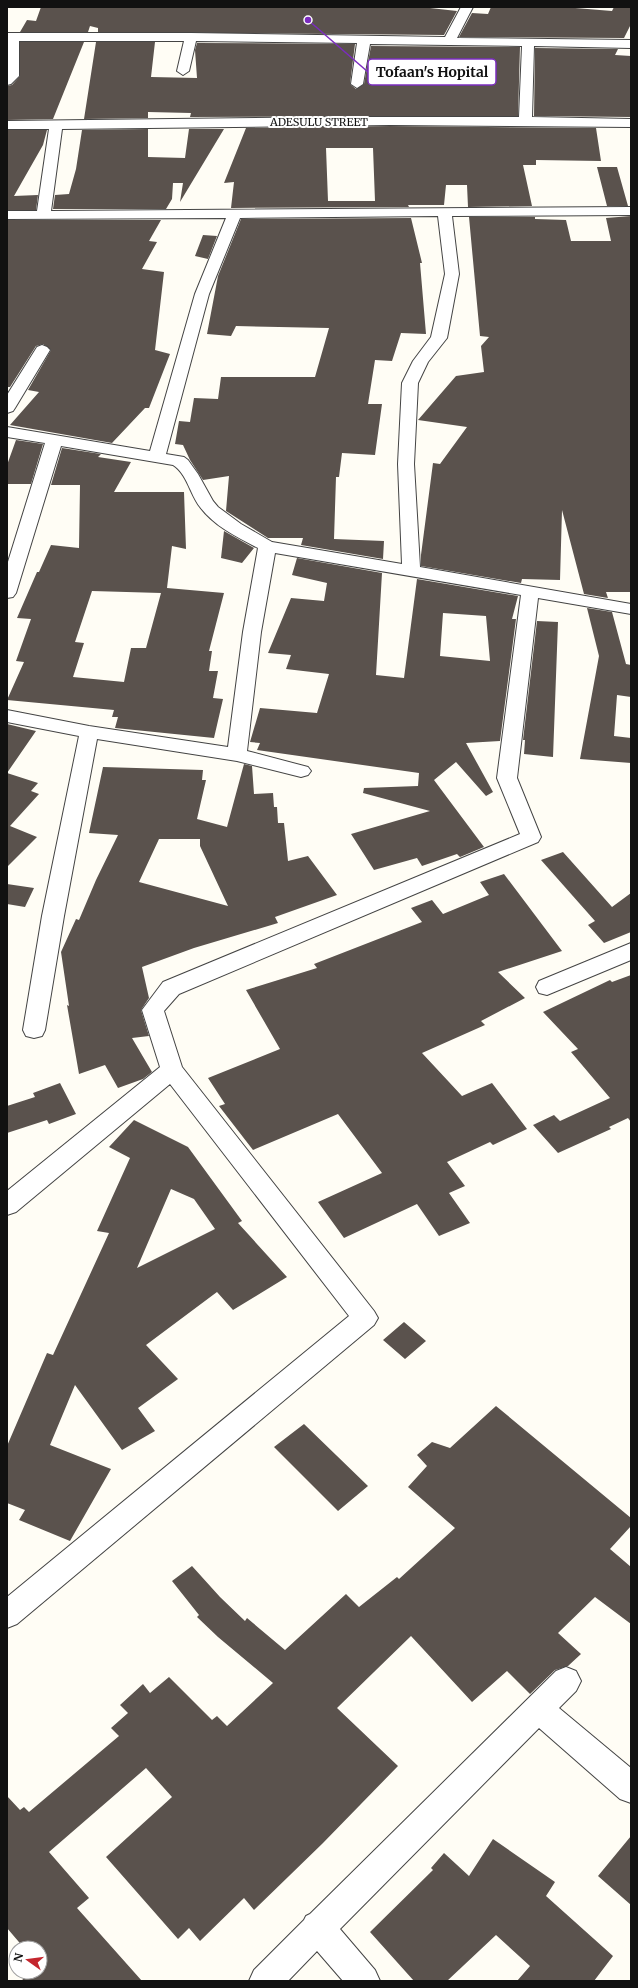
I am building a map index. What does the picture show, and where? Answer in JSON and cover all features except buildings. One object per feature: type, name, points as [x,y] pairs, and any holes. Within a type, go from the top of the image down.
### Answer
[{"type":"street","points":[[449,41],[467,7]]},
{"type":"street","points":[[7,81],[13,76],[10,37],[191,37],[631,44]]},
{"type":"street","points":[[182,71],[191,37]]},
{"type":"street","points":[[357,84],[364,40]]},
{"type":"street","points":[[525,121],[528,42]]},
{"type":"street","name":"ADESULU STREET","points":[[7,125],[56,126],[245,122],[525,121],[631,123]]},
{"type":"street","points":[[43,216],[56,126]]},
{"type":"street","points":[[7,216],[631,211]]},
{"type":"street","points":[[411,572],[406,464],[410,384],[421,361],[438,338],[452,274],[445,213]]},
{"type":"street","points":[[157,457],[202,294],[234,215]]},
{"type":"street","points":[[7,408],[42,350]]},
{"type":"street","points":[[7,432],[55,439],[183,463],[206,504],[221,520],[267,546],[631,609]]},
{"type":"street","points":[[7,593],[55,439]]},
{"type":"street","points":[[237,755],[252,632],[267,546]]},
{"type":"street","points":[[7,1615],[364,1318],[172,1070],[153,1010],[171,988],[531,837],[507,778],[530,591]]},
{"type":"street","points":[[7,716],[89,732],[237,755],[300,771]]},
{"type":"street","points":[[34,1030],[53,916],[89,732]]},
{"type":"street","points":[[547,987],[631,951]]},
{"type":"street","points":[[7,1205],[172,1070]]},
{"type":"street","points":[[264,1981],[566,1682]]},
{"type":"street","points":[[539,1709],[631,1788]]},
{"type":"street","points":[[318,1927],[364,1981]]},
{"type":"place","name":"Tofaan's Hopital","points":[[308,20]]}]
